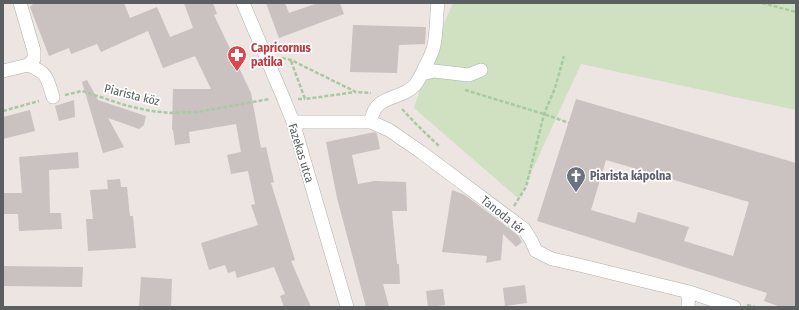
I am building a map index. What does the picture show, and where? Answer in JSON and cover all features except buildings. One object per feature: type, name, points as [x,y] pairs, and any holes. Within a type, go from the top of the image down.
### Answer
[{"type":"street","points":[[3,71],[28,65],[34,59],[34,51],[20,3]]},
{"type":"street","name":"Fazekas utca","points":[[243,3],[292,122],[347,307]]},
{"type":"street","points":[[370,122],[372,114],[382,102],[414,86],[422,74],[433,48],[438,3]]},
{"type":"street","points":[[28,65],[38,69],[46,76],[53,97]]},
{"type":"street","points":[[422,74],[434,71],[469,75],[481,70]]},
{"type":"street","name":"Tanoda tér","points":[[292,122],[370,122],[390,130],[524,230],[536,251],[552,259],[738,305]]},
{"type":"street","points":[[688,307],[689,292]]},
{"type":"path","points":[[762,3],[796,12]]},
{"type":"path","points":[[264,53],[291,60],[356,92]]},
{"type":"path","points":[[510,211],[526,187],[544,114],[564,56]]},
{"type":"path","points":[[291,60],[305,99],[356,92],[372,93]]},
{"type":"path","points":[[464,90],[569,123]]},
{"type":"path","name":"Piarista köz","points":[[3,111],[53,97],[82,91],[128,106],[170,113],[197,112],[283,97]]},
{"type":"path","points":[[402,109],[441,148]]},
{"type":"path","points":[[738,305],[755,307]]},
{"type":"green space","points":[[453,3],[796,3],[796,110],[581,64],[519,199],[414,108],[433,48]]},
{"type":"place","name":"Capricornus patika","points":[[237,72]]},
{"type":"place","name":"Piarista kápolna","points":[[576,193]]}]
